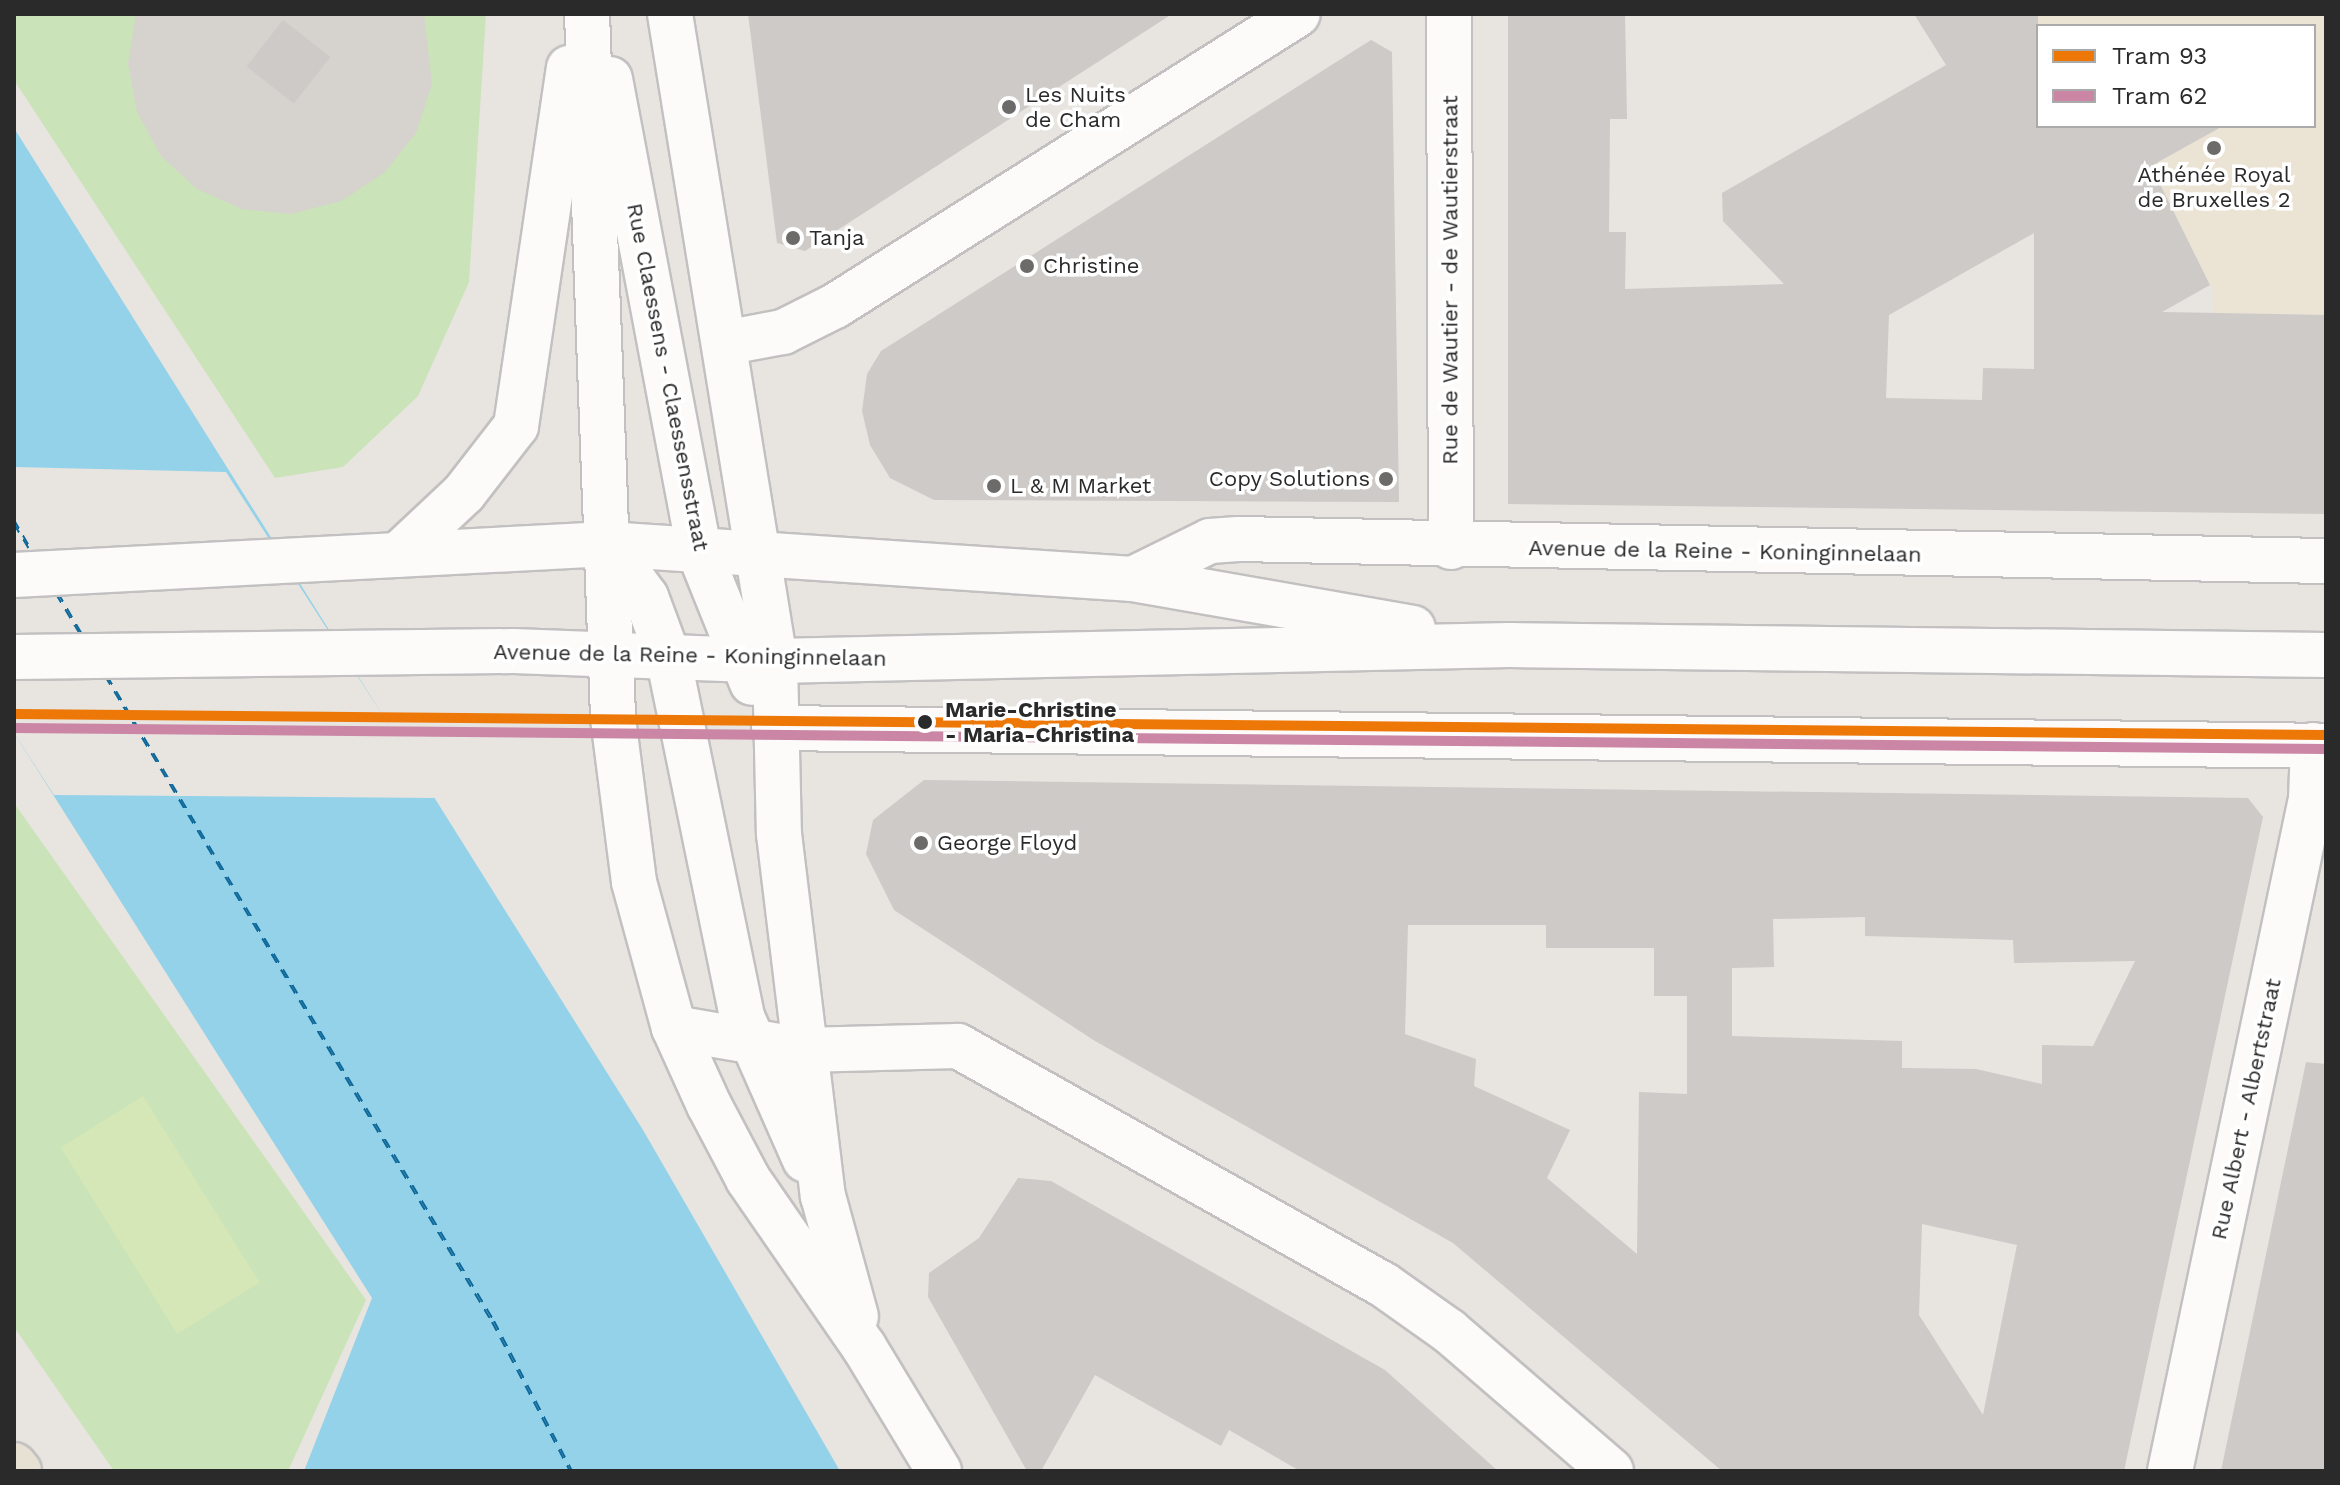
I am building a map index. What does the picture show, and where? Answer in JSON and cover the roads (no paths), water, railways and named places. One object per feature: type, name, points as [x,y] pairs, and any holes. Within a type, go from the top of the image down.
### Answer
[{"type":"main road","points":[[14,1465],[19,1471]]},
{"type":"street","points":[[398,555],[464,493],[516,426],[576,14]]},
{"type":"street","name":"Rue Claessens - Claessensstraat","points":[[587,14],[610,652],[634,882],[674,1028],[748,1179],[864,1347]]},
{"type":"street","name":"Rue Claessens - Claessensstraat","points":[[597,14],[699,551],[758,660],[774,728]]},
{"type":"street","points":[[670,14],[757,554],[758,660]]},
{"type":"street","points":[[724,343],[783,332],[835,306],[1298,14]]},
{"type":"street","name":"Rue de Wautier - de Wautierstraat","points":[[1449,14],[1451,547]]},
{"type":"street","name":"Avenue de la Reine - Koninginnelaan","points":[[1133,579],[1210,541],[2326,561]]},
{"type":"street","points":[[607,544],[646,597],[668,656],[750,1042],[823,1196]]},
{"type":"street","name":"Avenue de la Reine - Koninginnelaan","points":[[14,575],[286,564],[607,544],[1133,579],[1510,645]]},
{"type":"street","name":"Avenue de la Reine - Koninginnelaan","points":[[14,657],[610,652],[758,660],[1510,645],[2326,655]]},
{"type":"street","points":[[939,1471],[864,1347],[823,1196],[803,1050],[774,728],[2320,746]]},
{"type":"street","name":"Rue Albert - Albertstraat","points":[[2170,1471],[2320,746]]},
{"type":"street","points":[[674,1028],[803,1050],[958,1046],[1384,1285],[1449,1331],[1611,1471]]},
{"type":"water","points":[[14,128],[643,1130],[840,1471],[304,1471],[372,1298],[14,733]]},
{"type":"tram line","name":"93","points":[[14,714],[2326,735]]},
{"type":"tram line","name":"62","points":[[14,728],[2326,749]]},
{"type":"place","name":"Les Nuits de Cham","points":[[1009,107]]},
{"type":"place","name":"Athénée Royal de Bruxelles 2","points":[[2214,148]]},
{"type":"place","name":"Tanja","points":[[793,238]]},
{"type":"place","name":"Christine","points":[[1027,266]]},
{"type":"place","name":"Copy Solutions","points":[[1386,479]]},
{"type":"place","name":"L & M Market","points":[[994,486]]},
{"type":"place","name":"Marie-Christine - Maria-Christina","points":[[925,722]]},
{"type":"place","name":"George Floyd","points":[[921,843]]}]
